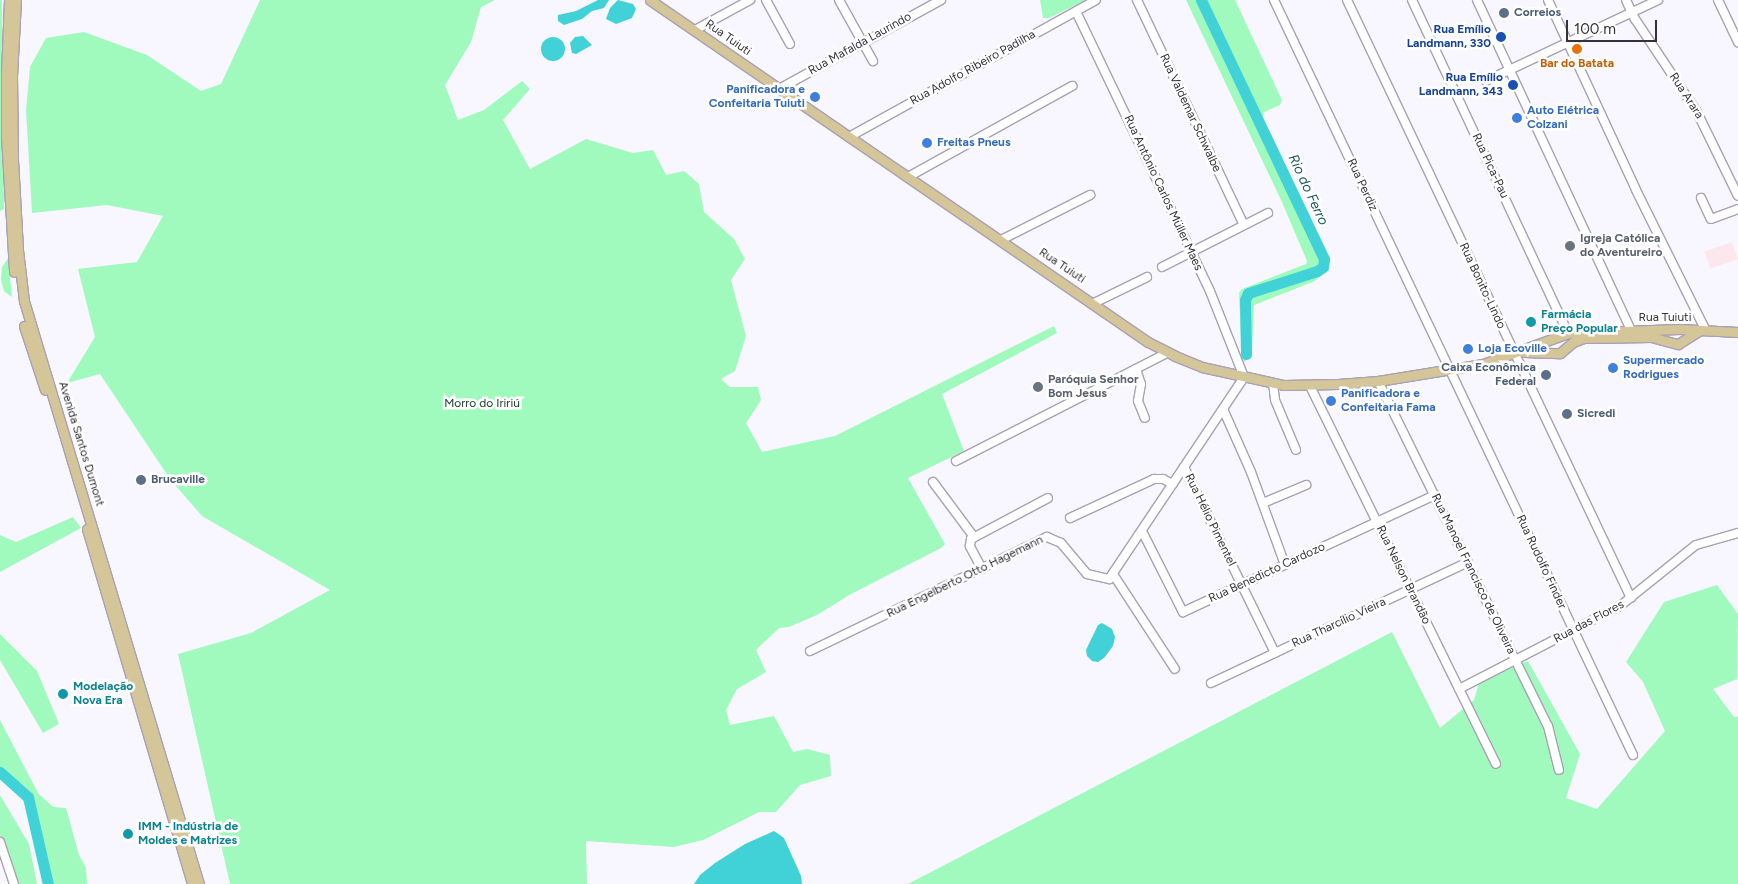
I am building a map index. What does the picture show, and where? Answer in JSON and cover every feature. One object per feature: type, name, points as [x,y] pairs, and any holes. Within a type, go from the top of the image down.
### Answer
[{"type":"main road","name":"Avenida Santos Dumont","points":[[10,0],[6,74],[6,136],[11,239],[19,305],[192,884]]},
{"type":"main road","name":"Avenida Santos Dumont","points":[[16,0],[12,76],[13,152],[18,250],[24,301],[199,884]]},
{"type":"main road","name":"Rua Tuiuti","points":[[650,0],[1167,353],[1202,367],[1273,383],[1310,386],[1378,380],[1483,364],[1568,333],[1679,329],[1738,332]]},
{"type":"main road","points":[[1679,329],[1682,336],[1681,343]]},
{"type":"main road","name":"Rua Tuiuti","points":[[1514,353],[1541,351],[1557,354],[1564,352],[1573,342],[1584,338],[1651,336],[1674,343],[1681,343],[1703,330]]},
{"type":"main road","points":[[1552,338],[1552,347],[1557,354]]},
{"type":"street","points":[[695,30],[750,0]]},
{"type":"street","points":[[766,0],[790,44]]},
{"type":"street","points":[[839,0],[873,61]]},
{"type":"street","name":"Rua Mafalda Laurindo","points":[[779,89],[941,0]]},
{"type":"street","name":"Rua Adolfo Ribeiro Padilha","points":[[850,137],[1096,0]]},
{"type":"street","name":"Rua Valdemar Schwalbe","points":[[1137,0],[1244,225]]},
{"type":"street","name":"Rua Perdiz","points":[[1274,0],[1450,370]]},
{"type":"street","name":"Rua Bonito-Lindo","points":[[1347,0],[1631,598]]},
{"type":"street","name":"Rua Pica-Pau","points":[[1412,0],[1568,333]]},
{"type":"street","points":[[1477,0],[1632,330]]},
{"type":"street","points":[[1548,0],[1703,330]]},
{"type":"street","name":"Rua Arara","points":[[1626,0],[1704,123],[1738,196]]},
{"type":"street","points":[[1486,81],[1658,0]]},
{"type":"street","points":[[1718,0],[1738,42]]},
{"type":"street","name":"Rua Antônio Carlos Müller Maes","points":[[1076,11],[1210,292],[1244,377]]},
{"type":"street","points":[[908,177],[1072,86]]},
{"type":"street","points":[[1001,240],[1090,195]]},
{"type":"street","points":[[1701,198],[1711,219],[1738,209]]},
{"type":"street","points":[[1162,267],[1268,213]]},
{"type":"street","points":[[1094,303],[1148,277]]},
{"type":"street","points":[[956,461],[1167,353]]},
{"type":"street","points":[[1136,369],[1141,384],[1138,401],[1145,418]]},
{"type":"street","name":"Rua Rudolfo Finder","points":[[1450,370],[1633,755]]},
{"type":"street","points":[[1175,669],[1113,574],[1244,377]]},
{"type":"street","name":"Rua Manoel Francisco de Oliveira","points":[[1378,380],[1551,732],[1559,770]]},
{"type":"street","points":[[1273,383],[1275,400],[1296,450]]},
{"type":"street","name":"Rua Nelson Brandão","points":[[1310,386],[1496,764]]},
{"type":"street","points":[[1223,409],[1264,503],[1285,565]]},
{"type":"street","name":"Rua Hélio Pimentel","points":[[1184,467],[1275,653]]},
{"type":"street","points":[[1070,518],[1154,479],[1164,480],[1173,484]]},
{"type":"street","points":[[933,482],[974,537]]},
{"type":"street","points":[[1264,503],[1306,485]]},
{"type":"street","name":"Rua Benedicto Cardozo","points":[[1142,531],[1183,612],[1435,495]]},
{"type":"street","points":[[982,569],[970,546],[974,537],[1048,498]]},
{"type":"street","name":"Rua das Flores","points":[[1459,690],[1631,598],[1696,545],[1738,533]]},
{"type":"street","name":"Rua Engelberto Otto Hagemann","points":[[810,651],[1047,537],[1061,543],[1088,574],[1109,579],[1113,574]]},
{"type":"street","name":"Rua Tharcílio Vieira","points":[[1210,683],[1468,562]]},
{"type":"street","points":[[0,842],[14,884]]},
{"type":"shaded area","points":[[1732,242],[1738,259],[1710,268],[1705,251]]},
{"type":"green space","points":[[0,0],[2,0],[4,209],[0,211]]},
{"type":"green space","name":"Morro do Iririú","points":[[260,0],[495,0],[481,7],[471,42],[445,85],[458,120],[484,110],[522,81],[530,89],[503,120],[530,169],[586,139],[633,153],[653,150],[666,175],[684,171],[699,184],[704,212],[734,239],[745,259],[731,280],[746,336],[735,371],[721,379],[730,387],[758,387],[761,400],[746,423],[762,452],[835,436],[1054,326],[1057,333],[942,394],[964,451],[908,478],[945,544],[941,548],[851,594],[817,615],[789,627],[779,628],[756,650],[766,672],[737,689],[726,710],[730,725],[774,716],[793,752],[807,749],[830,755],[831,776],[800,785],[776,812],[759,812],[703,840],[674,847],[586,841],[587,884],[230,884],[178,654],[251,633],[330,590],[202,516],[170,479],[100,374],[67,383],[95,337],[78,269],[137,262],[163,216],[107,205],[32,213],[26,110],[30,67],[46,38],[84,32],[147,55],[201,91],[221,84]]},
{"type":"green space","points":[[1040,0],[1086,0],[1049,18],[1043,18]]},
{"type":"green space","points":[[1186,0],[1235,0],[1282,100],[1280,105],[1264,112],[1261,121],[1328,265],[1325,272],[1315,281],[1254,305],[1252,351],[1245,362],[1242,359],[1239,293],[1242,289],[1306,264],[1307,261],[1282,202]]},
{"type":"green space","points":[[8,258],[12,297],[4,291],[1,280],[2,267]]},
{"type":"green space","points":[[73,517],[81,528],[0,572],[0,535],[16,542]]},
{"type":"green space","points":[[1717,585],[1738,614],[1737,679],[1713,689],[1734,717],[1738,717],[1738,884],[908,884],[1392,632],[1440,728],[1474,700],[1479,682],[1528,661],[1580,754],[1566,798],[1597,809],[1665,731],[1643,682],[1626,662],[1664,602]]},
{"type":"green space","points":[[0,634],[37,671],[59,724],[43,733],[0,660]]},
{"type":"green space","points":[[0,720],[38,793],[53,807],[66,808],[79,855],[86,868],[87,884],[43,884],[24,801],[0,779]]},
{"type":"green space","points":[[0,795],[29,844],[37,884],[17,884],[6,846],[0,835]]},
{"type":"water","points":[[598,0],[609,0],[604,8],[592,11],[582,19],[564,25],[558,21],[558,15],[576,11]]},
{"type":"water","points":[[618,0],[633,4],[636,9],[632,18],[616,24],[606,19],[610,8]]},
{"type":"water","points":[[583,36],[592,45],[576,54],[572,53],[570,43],[575,37]]},
{"type":"water","points":[[548,37],[558,37],[565,44],[565,54],[558,61],[548,61],[541,54],[541,44]]},
{"type":"water","points":[[1102,623],[1112,629],[1115,637],[1113,646],[1104,658],[1098,662],[1092,661],[1087,656],[1086,650],[1098,625]]},
{"type":"water","points":[[774,831],[784,838],[801,876],[802,884],[694,884],[700,875],[715,863],[745,844]]},
{"type":"waterway","name":"Rio do Ferro","points":[[1201,0],[1324,259],[1323,267],[1317,271],[1248,293],[1245,300],[1246,354]]},
{"type":"waterway","points":[[0,772],[28,797],[48,884]]},
{"type":"place","name":"Correios","points":[[1504,13]]},
{"type":"place","name":"Rua Emílio Landmann, 330","points":[[1501,37]]},
{"type":"place","name":"Bar do Batata","points":[[1577,49]]},
{"type":"place","name":"Rua Emílio Landmann, 343","points":[[1513,85]]},
{"type":"place","name":"Panificadora e Confeitaria Tuiuti","points":[[815,97]]},
{"type":"place","name":"Auto Elétrica Colzani","points":[[1517,118]]},
{"type":"place","name":"Freitas Pneus","points":[[927,143]]},
{"type":"place","name":"Igreja Católica do Aventureiro","points":[[1570,246]]},
{"type":"place","name":"Farmácia Preço Popular","points":[[1531,322]]},
{"type":"place","name":"Loja Ecoville","points":[[1468,349]]},
{"type":"place","name":"Supermercado Rodrigues","points":[[1613,368]]},
{"type":"place","name":"Caixa Econômica Federal","points":[[1546,375]]},
{"type":"place","name":"Paróquia Senhor Bom Jesus","points":[[1038,387]]},
{"type":"place","name":"Panificadora e Confeitaria Fama","points":[[1331,401]]},
{"type":"place","name":"Sicredi","points":[[1567,414]]},
{"type":"place","name":"Brucaville","points":[[141,480]]},
{"type":"place","name":"Modelação Nova Era","points":[[63,694]]},
{"type":"place","name":"IMM - Indústria de Moldes e Matrizes","points":[[128,834]]}]
